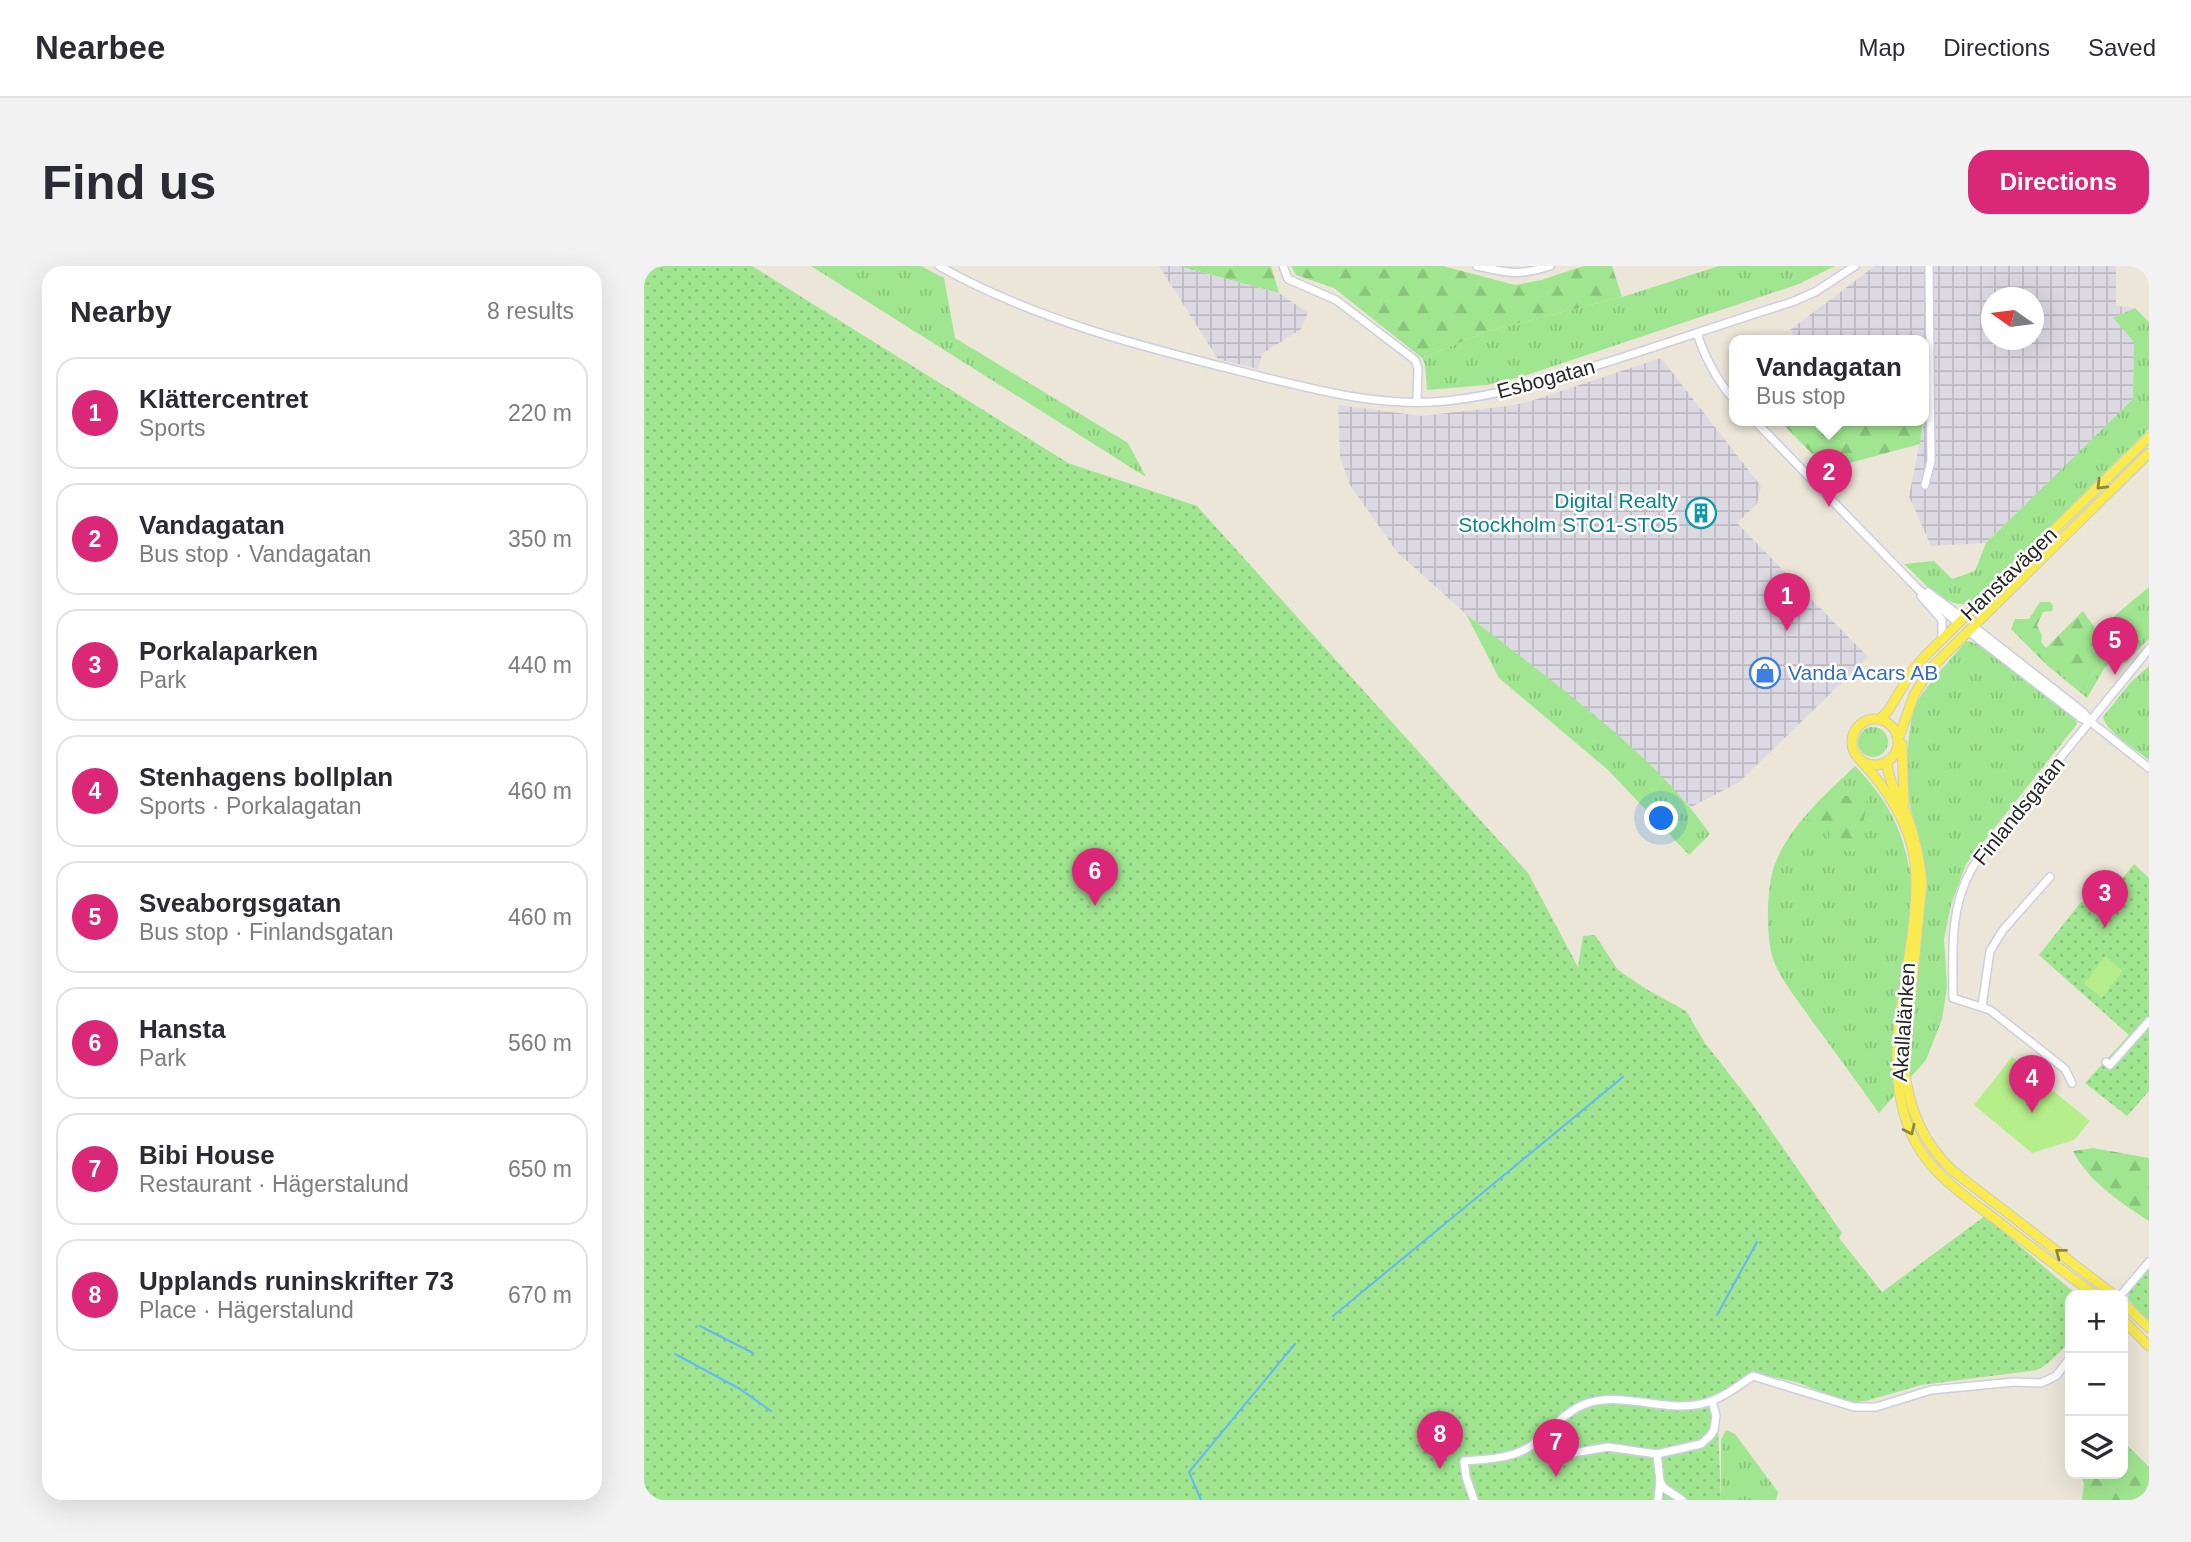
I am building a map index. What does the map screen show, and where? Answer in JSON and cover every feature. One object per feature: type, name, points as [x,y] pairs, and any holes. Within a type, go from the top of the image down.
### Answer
[{"type":"main road","name":"Hanstavägen","points":[[1880,719],[1888,711],[1912,671],[1942,639],[2149,437]]},
{"type":"main road","name":"Hanstavägen","points":[[1898,740],[1921,681],[1970,628],[2149,453]]},
{"type":"main road","points":[[1961,621],[1970,628]]},
{"type":"main road","points":[[1873,719],[1880,719],[1892,726],[1898,740],[1896,752],[1888,762],[1874,766],[1860,761],[1853,752],[1852,734],[1860,723],[1873,719]]},
{"type":"main road","points":[[1903,724],[1901,773],[1905,809]]},
{"type":"main road","name":"Akallalänken","points":[[1860,761],[1889,798],[1904,827],[1914,860],[1916,891],[1898,1039],[1900,1101],[1911,1133],[1926,1160],[1949,1184],[2088,1290]]},
{"type":"main road","name":"Akallalänken","points":[[1888,762],[1893,788],[1905,809],[1919,853],[1922,883],[1904,1067],[1907,1091],[1917,1122],[1932,1147],[1953,1171],[2108,1290]]},
{"type":"main road","points":[[2128,1308],[2149,1328]]},
{"type":"main road","points":[[2128,1325],[2149,1346]]},
{"type":"street","name":"Esbogatan","points":[[939,266],[1020,304],[1091,332],[1179,357],[1350,396],[1417,402],[1444,401],[1522,388],[1698,333],[1815,292],[1855,266]]},
{"type":"street","points":[[1283,266],[1288,279],[1336,300],[1415,360],[1418,368],[1417,402]]},
{"type":"street","points":[[1476,266],[1512,274],[1528,273],[1550,266]]},
{"type":"street","points":[[1925,485],[1931,461],[1929,266]]},
{"type":"street","points":[[1698,333],[1701,345],[1729,393]]},
{"type":"street","points":[[1760,426],[1918,589],[1961,621]]},
{"type":"street","points":[[1907,577],[1961,621]]},
{"type":"street","points":[[1918,589],[1923,599],[1942,620],[1942,639]]},
{"type":"street","points":[[1970,628],[2081,718],[2091,722],[2149,768]]},
{"type":"street","name":"Finlandsgatan","points":[[1982,1006],[1953,998],[1954,923],[1961,894],[1971,870],[2149,649]]},
{"type":"street","points":[[2050,877],[2003,930],[1990,951],[1982,1006],[2065,1069],[2072,1083]]},
{"type":"street","points":[[2106,1062],[2110,1065],[2149,1021]]},
{"type":"street","points":[[2125,1290],[2149,1262]]},
{"type":"street","points":[[1474,1500],[1464,1461],[1509,1456],[1519,1452],[1531,1446],[1576,1408],[1594,1402],[1686,1405],[1712,1401],[1753,1376],[1854,1407],[1869,1408],[1931,1390],[2045,1382],[2056,1376],[2065,1365]]},
{"type":"street","points":[[1556,1456],[1608,1447],[1657,1454],[1688,1448],[1706,1441],[1710,1436],[1715,1423],[1712,1401]]},
{"type":"street","points":[[1657,1454],[1660,1481],[1658,1500]]},
{"type":"street","points":[[1660,1481],[1664,1488],[1682,1500]]},
{"type":"shaded area","points":[[1159,266],[1179,266],[1279,293],[1308,313],[1301,329],[1262,354],[1258,369],[1218,359]]},
{"type":"shaded area","points":[[1875,266],[2116,266],[2116,306],[2135,308],[2113,318],[2134,342],[2133,399],[1986,543],[1931,546],[1909,496],[1923,426],[1929,426],[1929,335],[1794,335],[1790,330]]},
{"type":"shaded area","points":[[1661,358],[1761,486],[1757,504],[1737,523],[1868,657],[1738,783],[1691,807],[1617,735],[1466,614],[1397,552],[1350,485],[1340,457],[1338,405],[1421,416],[1509,406]]},
{"type":"green space","points":[[644,266],[752,266],[1068,463],[1197,506],[1528,873],[1578,967],[1583,936],[1595,935],[1618,970],[1686,1011],[1705,1043],[1751,1102],[1842,1233],[1839,1238],[1882,1292],[1985,1216],[2071,1290],[2065,1290],[2065,1347],[2037,1370],[1921,1385],[1854,1402],[1833,1397],[1799,1383],[1757,1373],[1740,1389],[1717,1404],[1721,1500],[644,1500]]},
{"type":"green space","points":[[811,266],[921,266],[944,278],[955,338],[1128,443],[1146,477]]},
{"type":"green space","points":[[1179,266],[1271,266],[1279,293]]},
{"type":"green space","points":[[1291,266],[1443,266],[1515,285],[1584,266],[1612,266],[1622,297],[1488,331],[1422,358],[1334,288],[1296,275]]},
{"type":"green space","points":[[1719,266],[1835,266],[1799,284],[1521,377],[1487,385],[1427,390],[1422,358],[1488,331],[1622,297]]},
{"type":"green space","points":[[2135,308],[2149,322],[2149,429],[1972,603],[1952,602],[1926,586],[1904,564],[1934,561],[1952,579],[1975,571],[1986,543],[2133,399],[2134,342],[2113,318]]},
{"type":"green space","points":[[1785,426],[1922,426],[1920,444],[1842,465],[1824,466]]},
{"type":"green space","points":[[2149,587],[2149,639],[2125,663],[2113,661],[2105,667],[2087,698],[2048,666],[2087,692],[2089,678],[2115,652],[2132,629],[2125,607]]},
{"type":"green space","points":[[2040,602],[2050,602],[2053,606],[2052,611],[2043,612],[2037,625],[2042,636],[2041,642],[2046,648],[2083,611],[2097,631],[2125,607],[2133,629],[2089,678],[2087,693],[2048,666],[2011,629],[2015,619],[2029,619]]},
{"type":"green space","points":[[1466,614],[1628,744],[1659,773],[1710,834],[1689,855],[1608,770],[1499,678]]},
{"type":"green space","points":[[1966,641],[1977,644],[2006,661],[2075,717],[2077,724],[1966,864],[1951,905],[1944,939],[1947,987],[1942,1019],[1926,1060],[1879,1113],[1791,992],[1775,964],[1768,929],[1768,900],[1772,874],[1782,850],[1799,823],[1855,766],[1890,812],[1909,867],[1924,868],[1907,786],[1913,712],[1920,697]]},
{"type":"green space","points":[[2149,666],[2149,760],[2116,735],[2103,717],[2131,682]]},
{"type":"green space","points":[[1873,727],[1879,728],[1887,736],[1887,748],[1879,756],[1873,757],[1867,756],[1859,748],[1858,742],[1859,736],[1867,728]]},
{"type":"green space","points":[[1825,796],[1868,796],[1858,852],[1831,849],[1828,825],[1805,819]]},
{"type":"green space","points":[[2134,864],[2149,878],[2149,1091],[2127,1116],[2085,1083],[2129,1035],[2039,955],[2081,902],[2106,899]]},
{"type":"green space","points":[[2105,956],[2123,971],[2102,998],[2084,984]]},
{"type":"green space","points":[[2012,1057],[2090,1121],[2074,1140],[2032,1153],[1974,1105]]},
{"type":"green space","points":[[2093,1148],[2149,1158],[2149,1221],[2096,1182],[2073,1151]]},
{"type":"green space","points":[[2149,1268],[2149,1322],[2128,1299],[2129,1290]]},
{"type":"green space","points":[[1726,1430],[1735,1434],[1778,1492],[1776,1500],[1721,1500],[1721,1440]]},
{"type":"green space","points":[[2128,1446],[2149,1467],[2149,1500],[2082,1500],[2082,1479],[2128,1479]]},
{"type":"waterway","points":[[1333,1316],[1623,1077]]},
{"type":"waterway","points":[[1717,1315],[1757,1242]]},
{"type":"waterway","points":[[700,1326],[753,1353]]},
{"type":"waterway","points":[[1201,1500],[1189,1472],[1295,1344]]},
{"type":"waterway","points":[[675,1354],[740,1389],[771,1411]]},
{"type":"place","name":"Vandagatan","points":[[1829,507]]},
{"type":"place","name":"Digital Realty Stockholm STO1-STO5","points":[[1701,513]]},
{"type":"place","name":"Klättercentret","points":[[1787,631]]},
{"type":"place","name":"Vanda Acars AB","points":[[1765,673]]},
{"type":"place","name":"Sveaborgsgatan","points":[[2115,675]]},
{"type":"place","name":"Hansta","points":[[1095,906]]},
{"type":"place","name":"Porkalaparken","points":[[2105,928]]},
{"type":"place","name":"Stenhagens bollplan","points":[[2032,1113]]},
{"type":"place","name":"Upplands runinskrifter 73","points":[[1440,1469]]},
{"type":"place","name":"Bibi House","points":[[1556,1477]]}]
